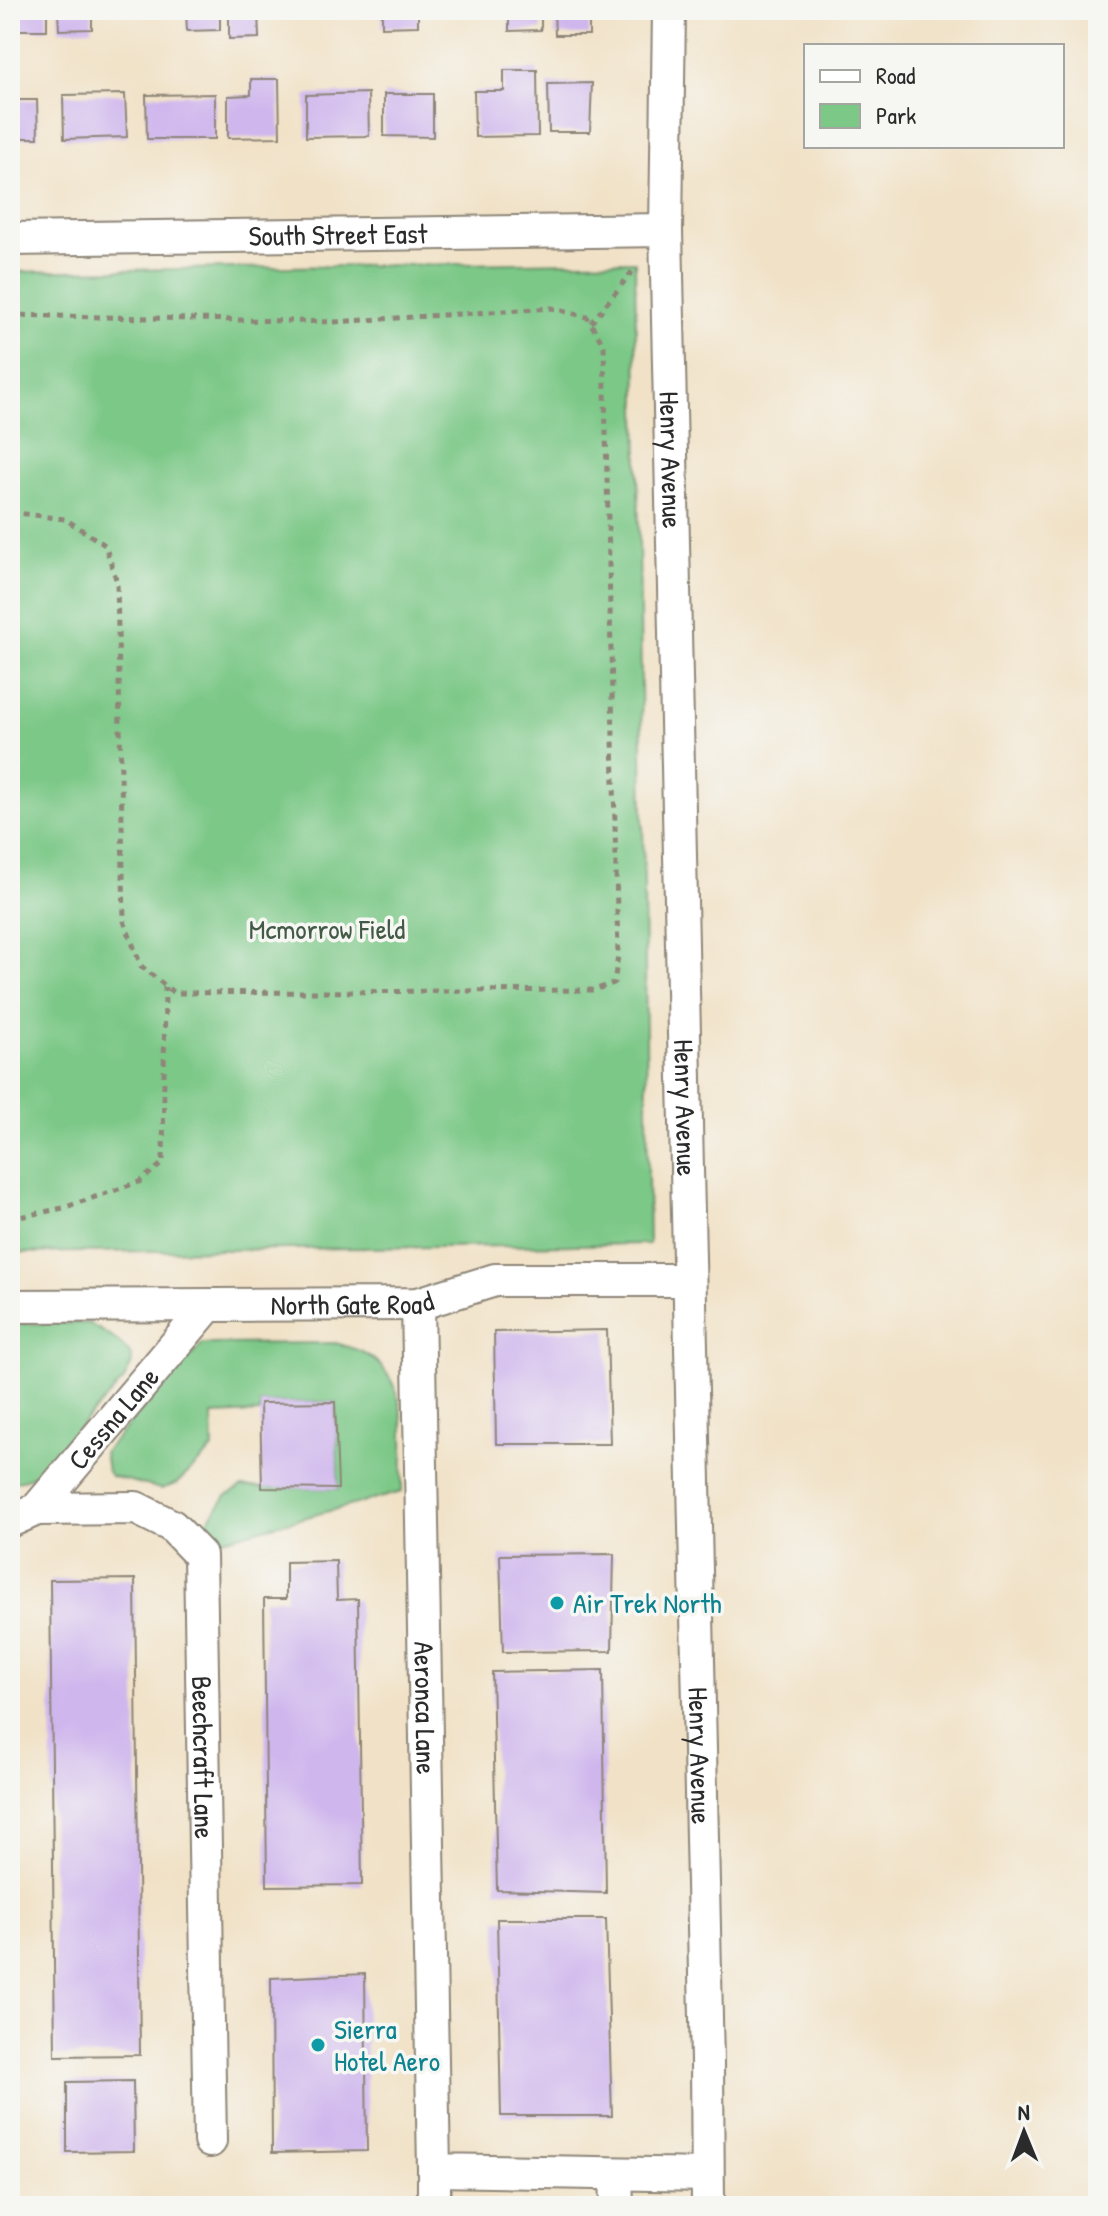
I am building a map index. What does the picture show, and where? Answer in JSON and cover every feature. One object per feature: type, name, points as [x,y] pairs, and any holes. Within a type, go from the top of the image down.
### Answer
[{"type":"street","name":"Henry Avenue","points":[[669,10],[666,230],[708,2191]]},
{"type":"street","name":"South Street East","points":[[10,239],[666,230]]},
{"type":"street","name":"North Gate Road","points":[[10,1306],[418,1304],[495,1280],[689,1280]]},
{"type":"street","name":"Aeronca Lane","points":[[418,1304],[434,2206]]},
{"type":"street","name":"Cessna Lane","points":[[24,1515],[208,1306]]},
{"type":"street","name":"Beechcraft Lane","points":[[24,1515],[136,1508],[172,1526],[200,1555],[210,2141]]},
{"type":"street","points":[[434,2170],[616,2174],[708,2191]]},
{"type":"street","points":[[616,2174],[617,2206]]},
{"type":"path","points":[[591,323],[666,230]]},
{"type":"path","points":[[10,315],[334,322],[552,308],[587,317],[604,346],[618,956],[614,983],[594,990],[174,993],[165,986],[141,966],[124,921],[117,582],[105,545],[65,519],[10,512]]},
{"type":"path","points":[[10,1219],[63,1208],[139,1182],[163,1163],[165,986]]},
{"type":"green space","name":"Mcmorrow Field","points":[[635,261],[649,1244],[10,1253],[10,272]]},
{"type":"green space","points":[[89,1323],[128,1351],[132,1362],[124,1380],[37,1472],[29,1478],[10,1483],[10,1324]]},
{"type":"green space","points":[[336,1343],[360,1351],[377,1363],[389,1377],[397,1394],[403,1433],[402,1492],[219,1540],[206,1523],[226,1496],[242,1487],[338,1489],[335,1402],[260,1403],[260,1413],[212,1415],[213,1449],[176,1484],[161,1489],[111,1476],[107,1471],[104,1452],[202,1344]]},
{"type":"building","points":[[15,10],[47,10],[47,30],[15,30]]},
{"type":"building","points":[[58,10],[92,10],[92,29],[59,30]]},
{"type":"building","points":[[186,10],[220,10],[220,30],[187,31]]},
{"type":"building","points":[[229,10],[258,10],[259,38],[229,39]]},
{"type":"building","points":[[382,10],[418,10],[418,26],[382,27]]},
{"type":"building","points":[[509,10],[541,10],[541,30],[509,31]]},
{"type":"building","points":[[554,10],[589,10],[589,35],[555,35]]},
{"type":"building","points":[[504,70],[537,70],[538,136],[475,137],[474,91],[504,91]]},
{"type":"building","points":[[251,79],[279,79],[280,137],[228,138],[228,96],[251,95]]},
{"type":"building","points":[[592,83],[590,132],[549,132],[548,84]]},
{"type":"building","points":[[368,93],[369,136],[306,137],[306,95]]},
{"type":"building","points":[[125,94],[127,137],[64,139],[63,95]]},
{"type":"building","points":[[215,94],[215,139],[147,139],[146,95]]},
{"type":"building","points":[[384,94],[433,94],[433,137],[384,136]]},
{"type":"building","points":[[10,100],[37,100],[38,138],[10,138]]},
{"type":"building","points":[[607,1330],[610,1444],[496,1444],[494,1332]]},
{"type":"building","points":[[335,1402],[338,1489],[262,1488],[260,1403]]},
{"type":"building","name":"Air Trek North","points":[[614,1554],[612,1651],[503,1652],[500,1555]]},
{"type":"building","points":[[336,1561],[337,1600],[358,1599],[362,1885],[267,1886],[264,1599],[286,1599],[286,1562]]},
{"type":"building","points":[[135,1579],[140,2055],[55,2056],[50,1580]]},
{"type":"building","points":[[603,1670],[606,1893],[497,1890],[492,1672]]},
{"type":"building","points":[[497,1919],[606,1919],[612,2116],[501,2116]]},
{"type":"building","name":"Sierra Hotel Aero","points":[[365,1974],[367,2151],[272,2153],[271,1978]]},
{"type":"building","points":[[133,2081],[134,2151],[67,2152],[67,2082]]},
{"type":"place","name":"Air Trek North","points":[[557,1603]]},
{"type":"place","name":"Sierra Hotel Aero","points":[[318,2045]]}]
